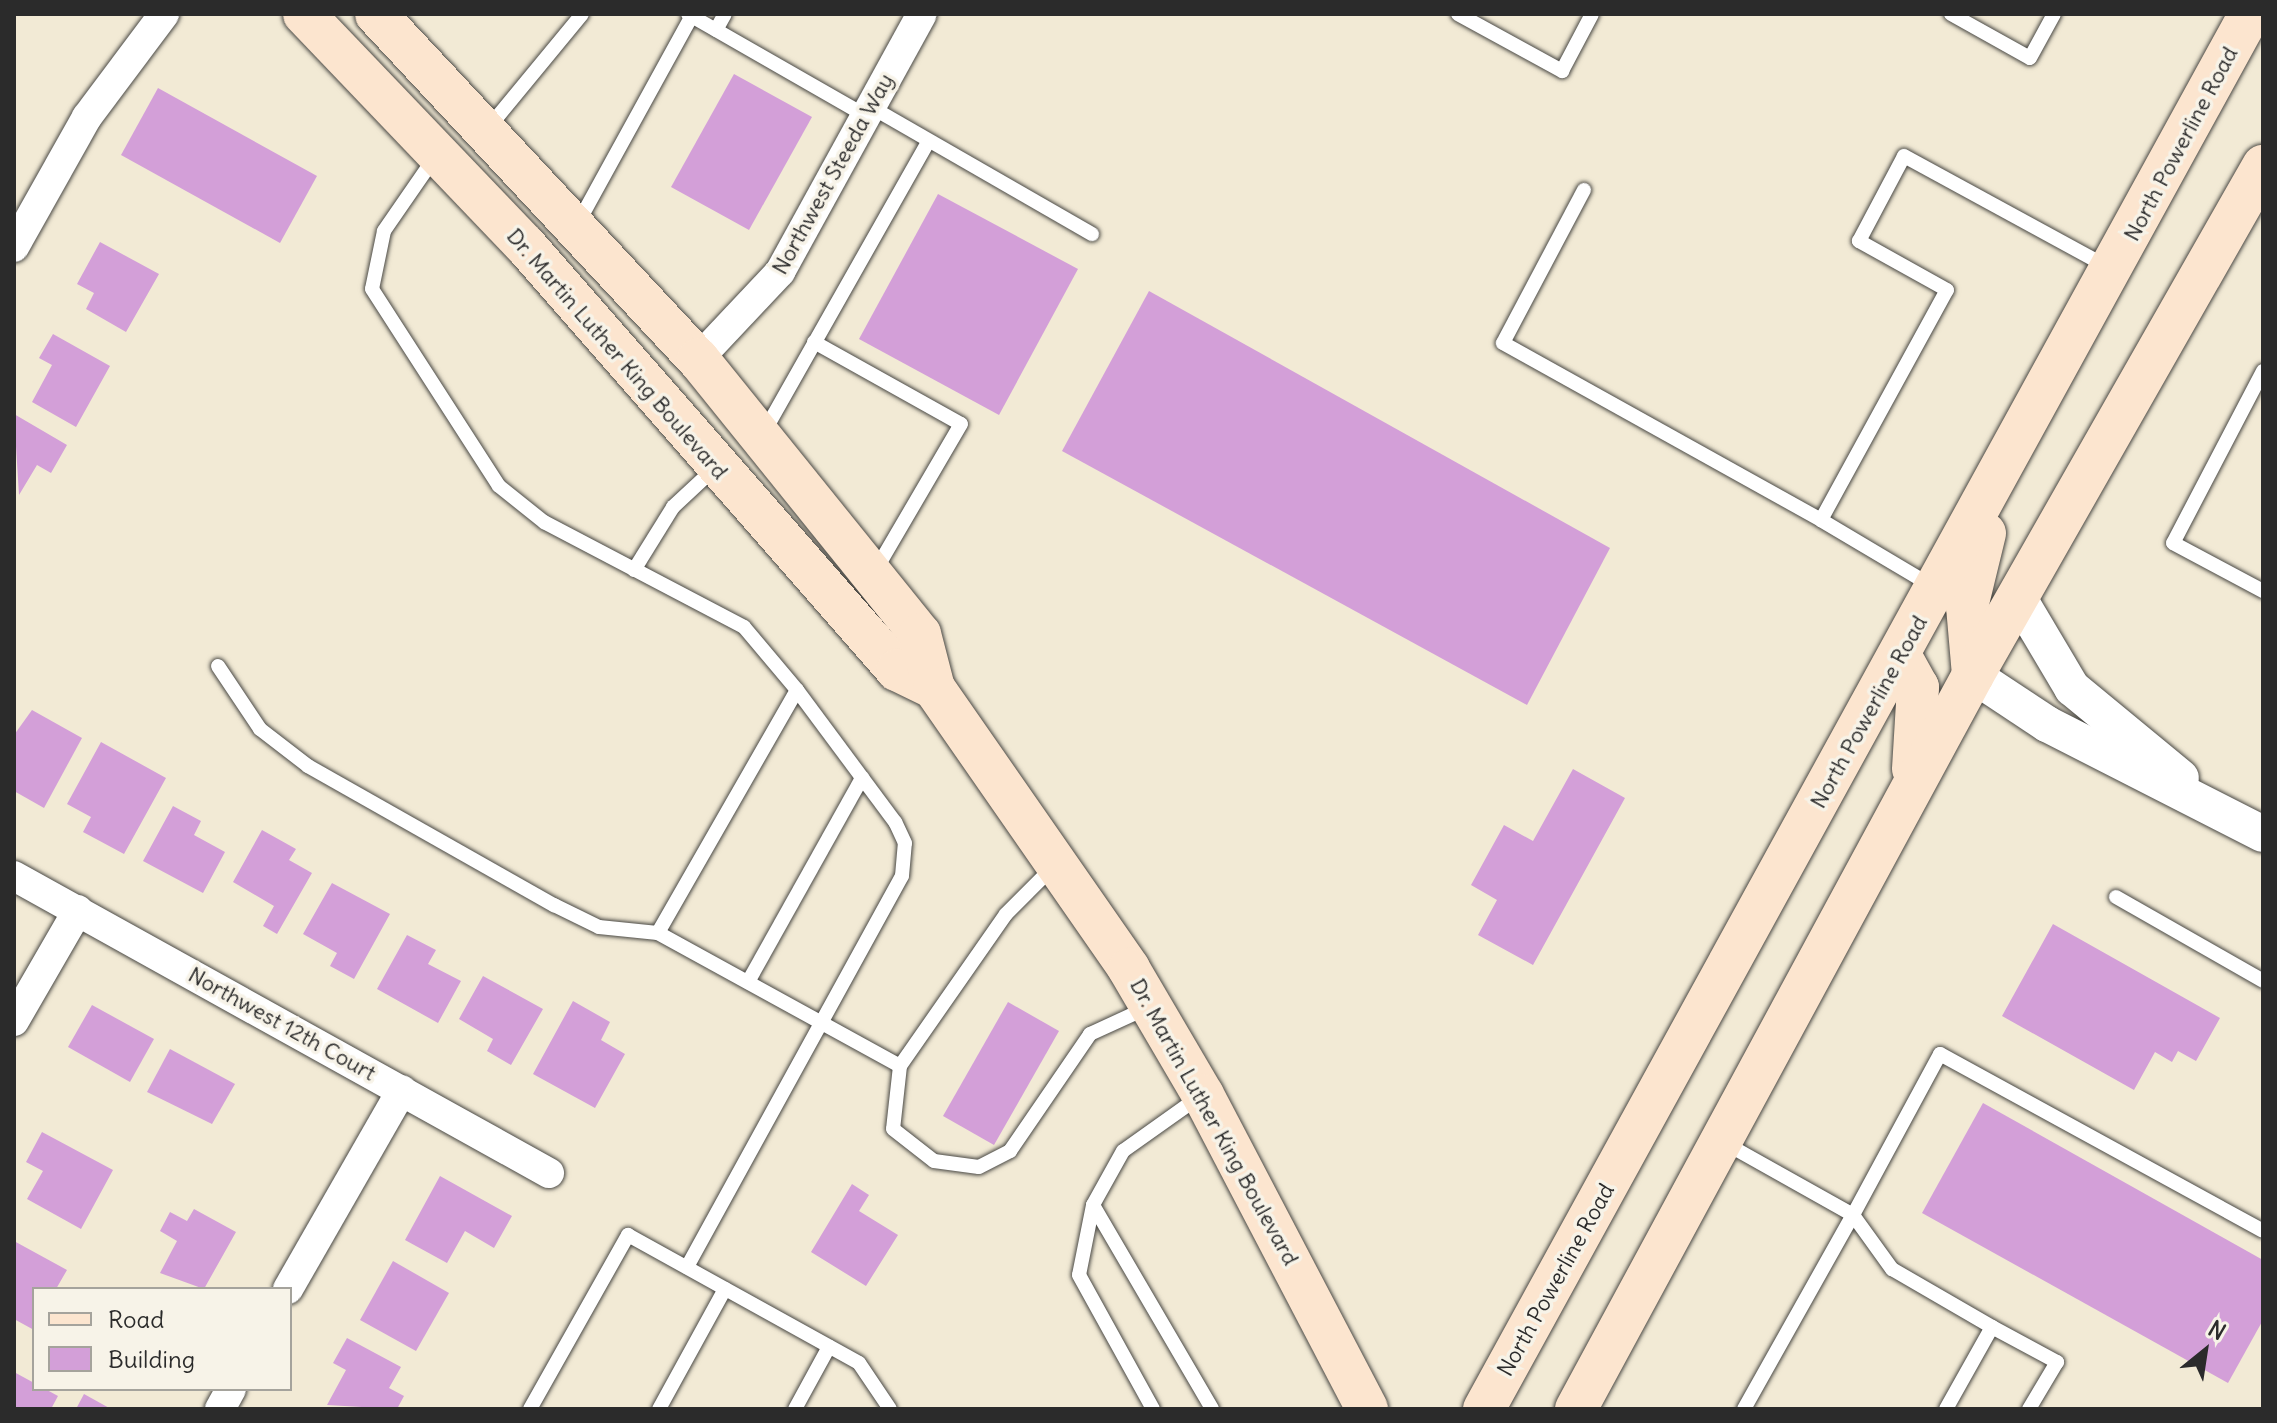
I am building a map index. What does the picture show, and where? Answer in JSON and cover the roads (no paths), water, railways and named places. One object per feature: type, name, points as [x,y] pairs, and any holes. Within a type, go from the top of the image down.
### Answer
[{"type":"main road","name":"Dr. Martin Luther King Boulevard","points":[[304,14],[438,154],[897,670],[934,688]]},
{"type":"main road","name":"Dr. Martin Luther King Boulevard","points":[[376,14],[489,128],[698,359],[920,634],[934,688],[1150,1006],[1203,1095],[1367,1409]]},
{"type":"main road","name":"North Powerline Road","points":[[1484,1409],[2114,270],[2250,14]]},
{"type":"main road","points":[[1576,1409],[1973,675],[2263,166]]},
{"type":"main road","points":[[1973,675],[1967,607],[1999,478]]},
{"type":"main road","points":[[1900,655],[1918,687],[1921,722],[1910,794]]},
{"type":"street","points":[[14,247],[87,117],[164,14]]},
{"type":"street","name":"Northwest Steeda Way","points":[[698,359],[780,272],[922,14]]},
{"type":"street","points":[[2018,597],[2072,688],[2208,804]]},
{"type":"street","points":[[1973,675],[2047,724],[2263,834]]},
{"type":"street","name":"Northwest 12th Court","points":[[14,876],[549,1173]]},
{"type":"street","points":[[14,1021],[78,910]]},
{"type":"street","points":[[289,1287],[402,1090]]},
{"type":"street","points":[[220,1409],[230,1391]]},
{"type":"lane","points":[[489,128],[582,14]]},
{"type":"lane","points":[[716,30],[725,14]]},
{"type":"lane","points":[[1458,14],[1475,18],[1562,71],[1592,14]]},
{"type":"lane","points":[[1951,14],[2030,58],[2054,14]]},
{"type":"lane","points":[[578,224],[690,15],[1092,234]]},
{"type":"lane","points":[[762,436],[928,142]]},
{"type":"lane","points":[[438,154],[384,231],[372,289],[499,486],[544,522],[744,627],[797,690],[895,822],[905,860],[822,1023],[687,1267]]},
{"type":"lane","points":[[1821,520],[1947,290],[1859,241],[1904,156],[2114,270]]},
{"type":"lane","points":[[1584,190],[1503,343],[1821,520],[1937,589]]},
{"type":"lane","points":[[814,342],[961,424],[873,575]]},
{"type":"lane","points":[[2263,371],[2173,543],[2263,591]]},
{"type":"lane","points":[[634,570],[673,507],[716,468]]},
{"type":"lane","points":[[218,666],[260,729],[308,766],[554,905],[599,927],[658,933],[900,1066]]},
{"type":"lane","points":[[658,933],[797,690]]},
{"type":"lane","points":[[748,982],[862,778]]},
{"type":"lane","points":[[1056,864],[1006,914],[900,1066],[893,1129],[934,1161],[979,1167],[1010,1151],[1090,1034],[1150,1006]]},
{"type":"lane","points":[[2116,897],[2263,981]]},
{"type":"lane","points":[[1744,1409],[1940,1054],[2262,1230]]},
{"type":"lane","points":[[1153,1409],[1079,1275],[1093,1205],[1123,1151],[1203,1095]]},
{"type":"lane","points":[[1722,1141],[1853,1215],[1892,1269],[2057,1362],[2029,1409]]},
{"type":"lane","points":[[1093,1205],[1212,1409]]},
{"type":"lane","points":[[530,1409],[628,1235],[859,1363],[890,1409]]},
{"type":"lane","points":[[659,1409],[725,1289]]},
{"type":"lane","points":[[1946,1409],[1992,1327]]},
{"type":"lane","points":[[795,1409],[829,1347]]},
{"type":"lane","points":[[1194,1409],[1203,1394]]}]
